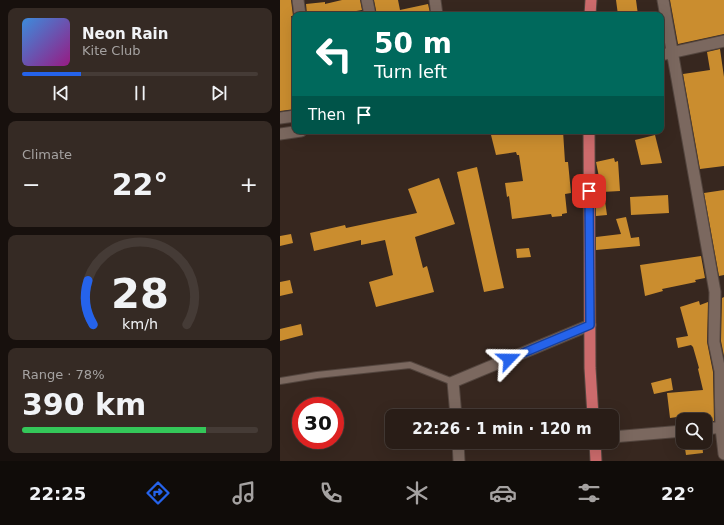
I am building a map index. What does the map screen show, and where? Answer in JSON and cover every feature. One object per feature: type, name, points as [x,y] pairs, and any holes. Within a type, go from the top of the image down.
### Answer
[{"type":"highway","points":[[590,12],[591,0]]},
{"type":"highway","points":[[589,134],[590,368],[593,409]]},
{"type":"highway","points":[[595,449],[596,461]]},
{"type":"street","points":[[298,0],[300,12]]},
{"type":"street","points":[[367,0],[369,12]]},
{"type":"street","points":[[435,0],[437,12]]},
{"type":"street","points":[[663,0],[664,12]]},
{"type":"street","points":[[664,18],[666,54],[719,291],[714,342],[720,371],[724,454]]},
{"type":"street","points":[[666,54],[724,41]]},
{"type":"street","points":[[280,118],[292,116]]},
{"type":"street","points":[[280,134],[292,132]]},
{"type":"street","points":[[455,409],[453,382],[590,325]]},
{"type":"street","points":[[712,428],[722,427]]},
{"type":"street","points":[[619,436],[676,432]]},
{"type":"street","points":[[459,449],[460,461]]},
{"type":"lane","points":[[280,381],[317,375],[410,365],[453,382]]},
{"type":"building","points":[[280,0],[291,0],[292,12],[291,16],[292,109],[280,111]]},
{"type":"building","points":[[342,0],[360,0],[362,10],[351,12],[307,12],[306,4],[325,2],[325,4]]},
{"type":"building","points":[[374,0],[398,0],[400,10],[428,4],[430,12],[376,12]]},
{"type":"building","points":[[616,0],[636,0],[638,12],[618,12]]},
{"type":"building","points":[[670,0],[724,0],[724,34],[678,44]]},
{"type":"building","points":[[720,49],[724,77],[724,166],[700,169],[683,74],[710,70],[707,52]]},
{"type":"building","points":[[491,134],[563,134],[565,162],[568,162],[571,193],[565,194],[567,213],[562,214],[562,216],[552,217],[551,214],[512,219],[509,196],[507,197],[505,183],[523,181],[519,155],[517,155],[516,152],[496,155]]},
{"type":"building","points":[[655,135],[662,163],[641,165],[635,140]]},
{"type":"building","points":[[614,158],[615,162],[618,161],[620,191],[602,192],[596,162]]},
{"type":"building","points":[[477,167],[504,288],[484,292],[457,172]]},
{"type":"building","points":[[439,178],[455,224],[415,237],[423,268],[427,266],[434,292],[376,307],[369,282],[393,275],[385,240],[361,245],[361,240],[314,251],[310,233],[345,225],[346,228],[417,213],[408,189]]},
{"type":"building","points":[[724,190],[724,275],[719,276],[704,193]]},
{"type":"building","points":[[604,194],[607,215],[596,216],[596,195]]},
{"type":"building","points":[[668,195],[669,213],[631,215],[630,197]]},
{"type":"building","points":[[626,217],[631,238],[639,237],[640,246],[596,250],[596,237],[621,234],[616,219]]},
{"type":"building","points":[[291,234],[293,243],[280,246],[280,236]]},
{"type":"building","points":[[529,248],[531,257],[517,258],[516,249]]},
{"type":"building","points":[[701,256],[705,278],[695,280],[696,282],[662,289],[663,291],[645,296],[640,265]]},
{"type":"building","points":[[290,280],[293,293],[280,296],[280,282]]},
{"type":"building","points":[[724,297],[724,356],[721,341],[722,298]]},
{"type":"building","points":[[699,301],[700,305],[708,302],[707,342],[713,372],[714,421],[712,421],[712,413],[676,413],[676,417],[670,418],[667,393],[703,390],[693,347],[691,345],[678,348],[676,338],[688,336],[680,307]]},
{"type":"building","points":[[301,324],[303,335],[280,341],[280,329]]},
{"type":"building","points":[[671,378],[673,390],[654,394],[651,383]]},
{"type":"building","points":[[685,449],[703,449],[703,453],[686,455]]},
{"type":"route","points":[[509,359],[590,325],[589,191]]}]
